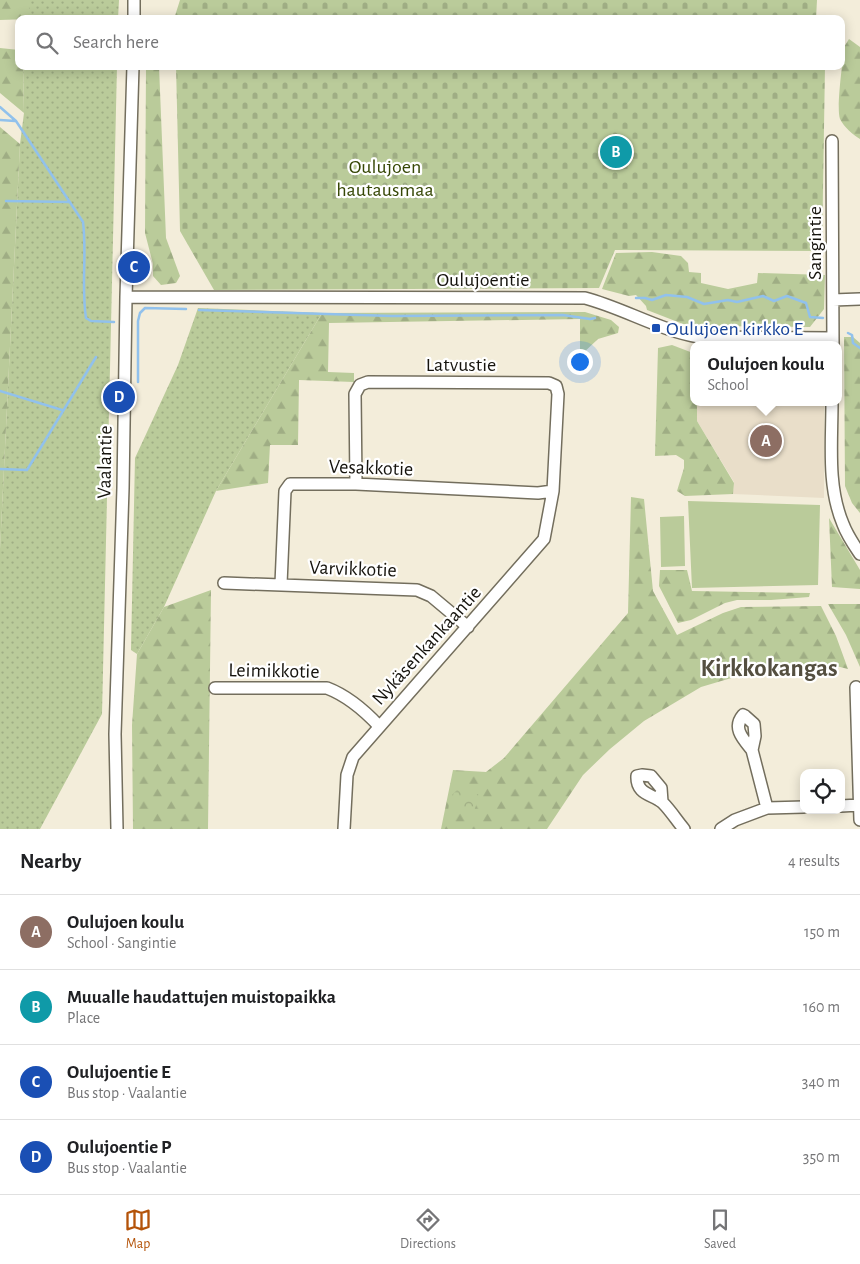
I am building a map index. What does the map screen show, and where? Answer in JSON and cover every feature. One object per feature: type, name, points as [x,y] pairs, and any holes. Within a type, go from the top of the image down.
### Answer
[{"type":"street","points":[[134,0],[134,15]]},
{"type":"street","name":"Vaalantie","points":[[118,829],[114,734],[123,488],[126,297],[133,70]]},
{"type":"street","name":"Sangintie","points":[[832,141],[832,341]]},
{"type":"street","name":"Oulujoentie","points":[[126,297],[585,298],[603,303],[685,335],[699,337],[750,336],[832,341]]},
{"type":"street","points":[[833,300],[860,299]]},
{"type":"street","name":"Latvustie","points":[[356,484],[355,394],[360,385],[368,382],[548,383],[556,386],[558,394],[553,491]]},
{"type":"street","points":[[832,406],[832,477],[835,499],[843,525],[860,554]]},
{"type":"street","name":"Vesakkotie","points":[[281,584],[285,491],[290,484],[356,484],[538,493],[553,491]]},
{"type":"street","name":"Nykäsenkankaantie","points":[[344,829],[347,775],[353,757],[544,539],[553,491]]},
{"type":"street","name":"Varvikkotie","points":[[224,583],[417,590],[430,596],[468,627]]},
{"type":"street","name":"Leimikkotie","points":[[215,688],[327,688],[341,693],[380,726]]},
{"type":"street","points":[[856,688],[860,820]]},
{"type":"street","points":[[752,750],[767,808]]},
{"type":"street","points":[[662,802],[684,829]]},
{"type":"street","points":[[845,806],[859,805]]},
{"type":"street","points":[[721,829],[735,820],[767,808],[800,807]]},
{"type":"shaded area","points":[[697,406],[824,406],[824,498],[733,494],[734,482],[697,421]]},
{"type":"green space","points":[[0,0],[30,0],[30,15],[15,15],[15,20],[0,20]]},
{"type":"green space","points":[[30,0],[119,0],[118,15],[30,15]]},
{"type":"green space","points":[[180,0],[817,0],[816,15],[175,15]]},
{"type":"green space","points":[[849,39],[860,47],[860,139],[844,125],[839,113],[842,70],[845,70],[845,45]]},
{"type":"green space","points":[[0,48],[15,50],[15,70],[23,70],[24,113],[0,93]]},
{"type":"green space","points":[[23,70],[117,70],[102,714],[40,829],[0,829],[0,549],[20,144],[24,113]]},
{"type":"green space","points":[[146,70],[159,70],[166,238],[180,276],[176,283],[161,285],[153,276],[153,264],[145,233]]},
{"type":"green space","name":"Oulujoen hautausmaa","points":[[176,70],[825,70],[822,251],[615,250],[599,288],[214,290],[180,231]]},
{"type":"green space","points":[[0,127],[20,144],[0,549]]},
{"type":"green space","points":[[652,252],[681,256],[688,263],[689,272],[701,273],[701,283],[728,289],[757,283],[758,273],[825,275],[824,309],[810,327],[697,326],[683,324],[647,310],[646,306],[636,295],[629,296],[602,289],[616,253]]},
{"type":"green space","points":[[198,308],[322,313],[216,491],[164,607],[137,654],[131,650],[135,458],[178,365]]},
{"type":"green space","points":[[585,312],[611,320],[619,327],[618,333],[598,339],[580,356],[580,319],[329,323],[328,372],[354,373],[354,382],[299,380],[298,445],[270,445],[268,483],[216,491],[322,313]]},
{"type":"green space","points":[[844,337],[853,337],[860,343],[860,513],[852,503],[845,486]]},
{"type":"green space","points":[[672,345],[690,352],[690,406],[697,406],[697,421],[734,483],[733,494],[685,496],[677,491],[684,468],[684,460],[676,455],[655,456],[658,348]]},
{"type":"green space","points":[[631,497],[644,499],[653,591],[677,635],[723,613],[741,607],[821,606],[836,636],[848,669],[836,666],[755,671],[701,687],[644,721],[610,749],[583,775],[547,829],[441,829],[453,770],[486,772],[504,758],[628,613]]},
{"type":"green space","points":[[688,501],[820,505],[818,585],[692,588]]},
{"type":"green space","points":[[684,516],[685,566],[661,567],[660,517]]},
{"type":"green space","points":[[829,518],[860,570],[860,589],[832,587]]},
{"type":"green space","points":[[660,570],[687,570],[692,591],[810,593],[809,597],[737,600],[725,603],[691,620],[678,623],[659,586]]},
{"type":"green space","points":[[211,590],[208,829],[133,829],[132,725],[137,654],[164,607]]},
{"type":"green space","points":[[828,604],[860,604],[860,667],[846,635]]},
{"type":"green space","points":[[459,788],[480,795],[474,811],[460,813],[448,811],[450,797]]},
{"type":"waterway","points":[[0,107],[16,121],[83,222],[86,318],[91,321],[114,322]]},
{"type":"waterway","points":[[0,120],[15,121]]},
{"type":"waterway","points":[[6,201],[69,202]]},
{"type":"waterway","points":[[636,298],[652,300],[666,295],[687,297],[704,304],[728,300],[737,302],[763,296],[774,301],[787,296],[806,303],[810,317],[823,318]]},
{"type":"waterway","points":[[138,382],[138,321],[140,313],[145,308],[186,309]]},
{"type":"waterway","points":[[199,310],[392,316],[563,315],[595,318]]},
{"type":"waterway","points":[[848,333],[852,335],[853,343],[860,348]]},
{"type":"waterway","points":[[0,469],[27,470],[96,357]]},
{"type":"waterway","points":[[0,391],[62,410]]},
{"type":"place","name":"Muualle haudattujen muistopaikka","points":[[616,152]]},
{"type":"place","name":"Oulujoentie E","points":[[134,267]]},
{"type":"place","name":"Oulujoen kirkko E","points":[[656,328]]},
{"type":"place","name":"Oulujoentie P","points":[[119,397]]},
{"type":"place","name":"Oulujoen koulu","points":[[766,441]]},
{"type":"district","name":"Kirkkokangas","points":[[769,667]]}]
